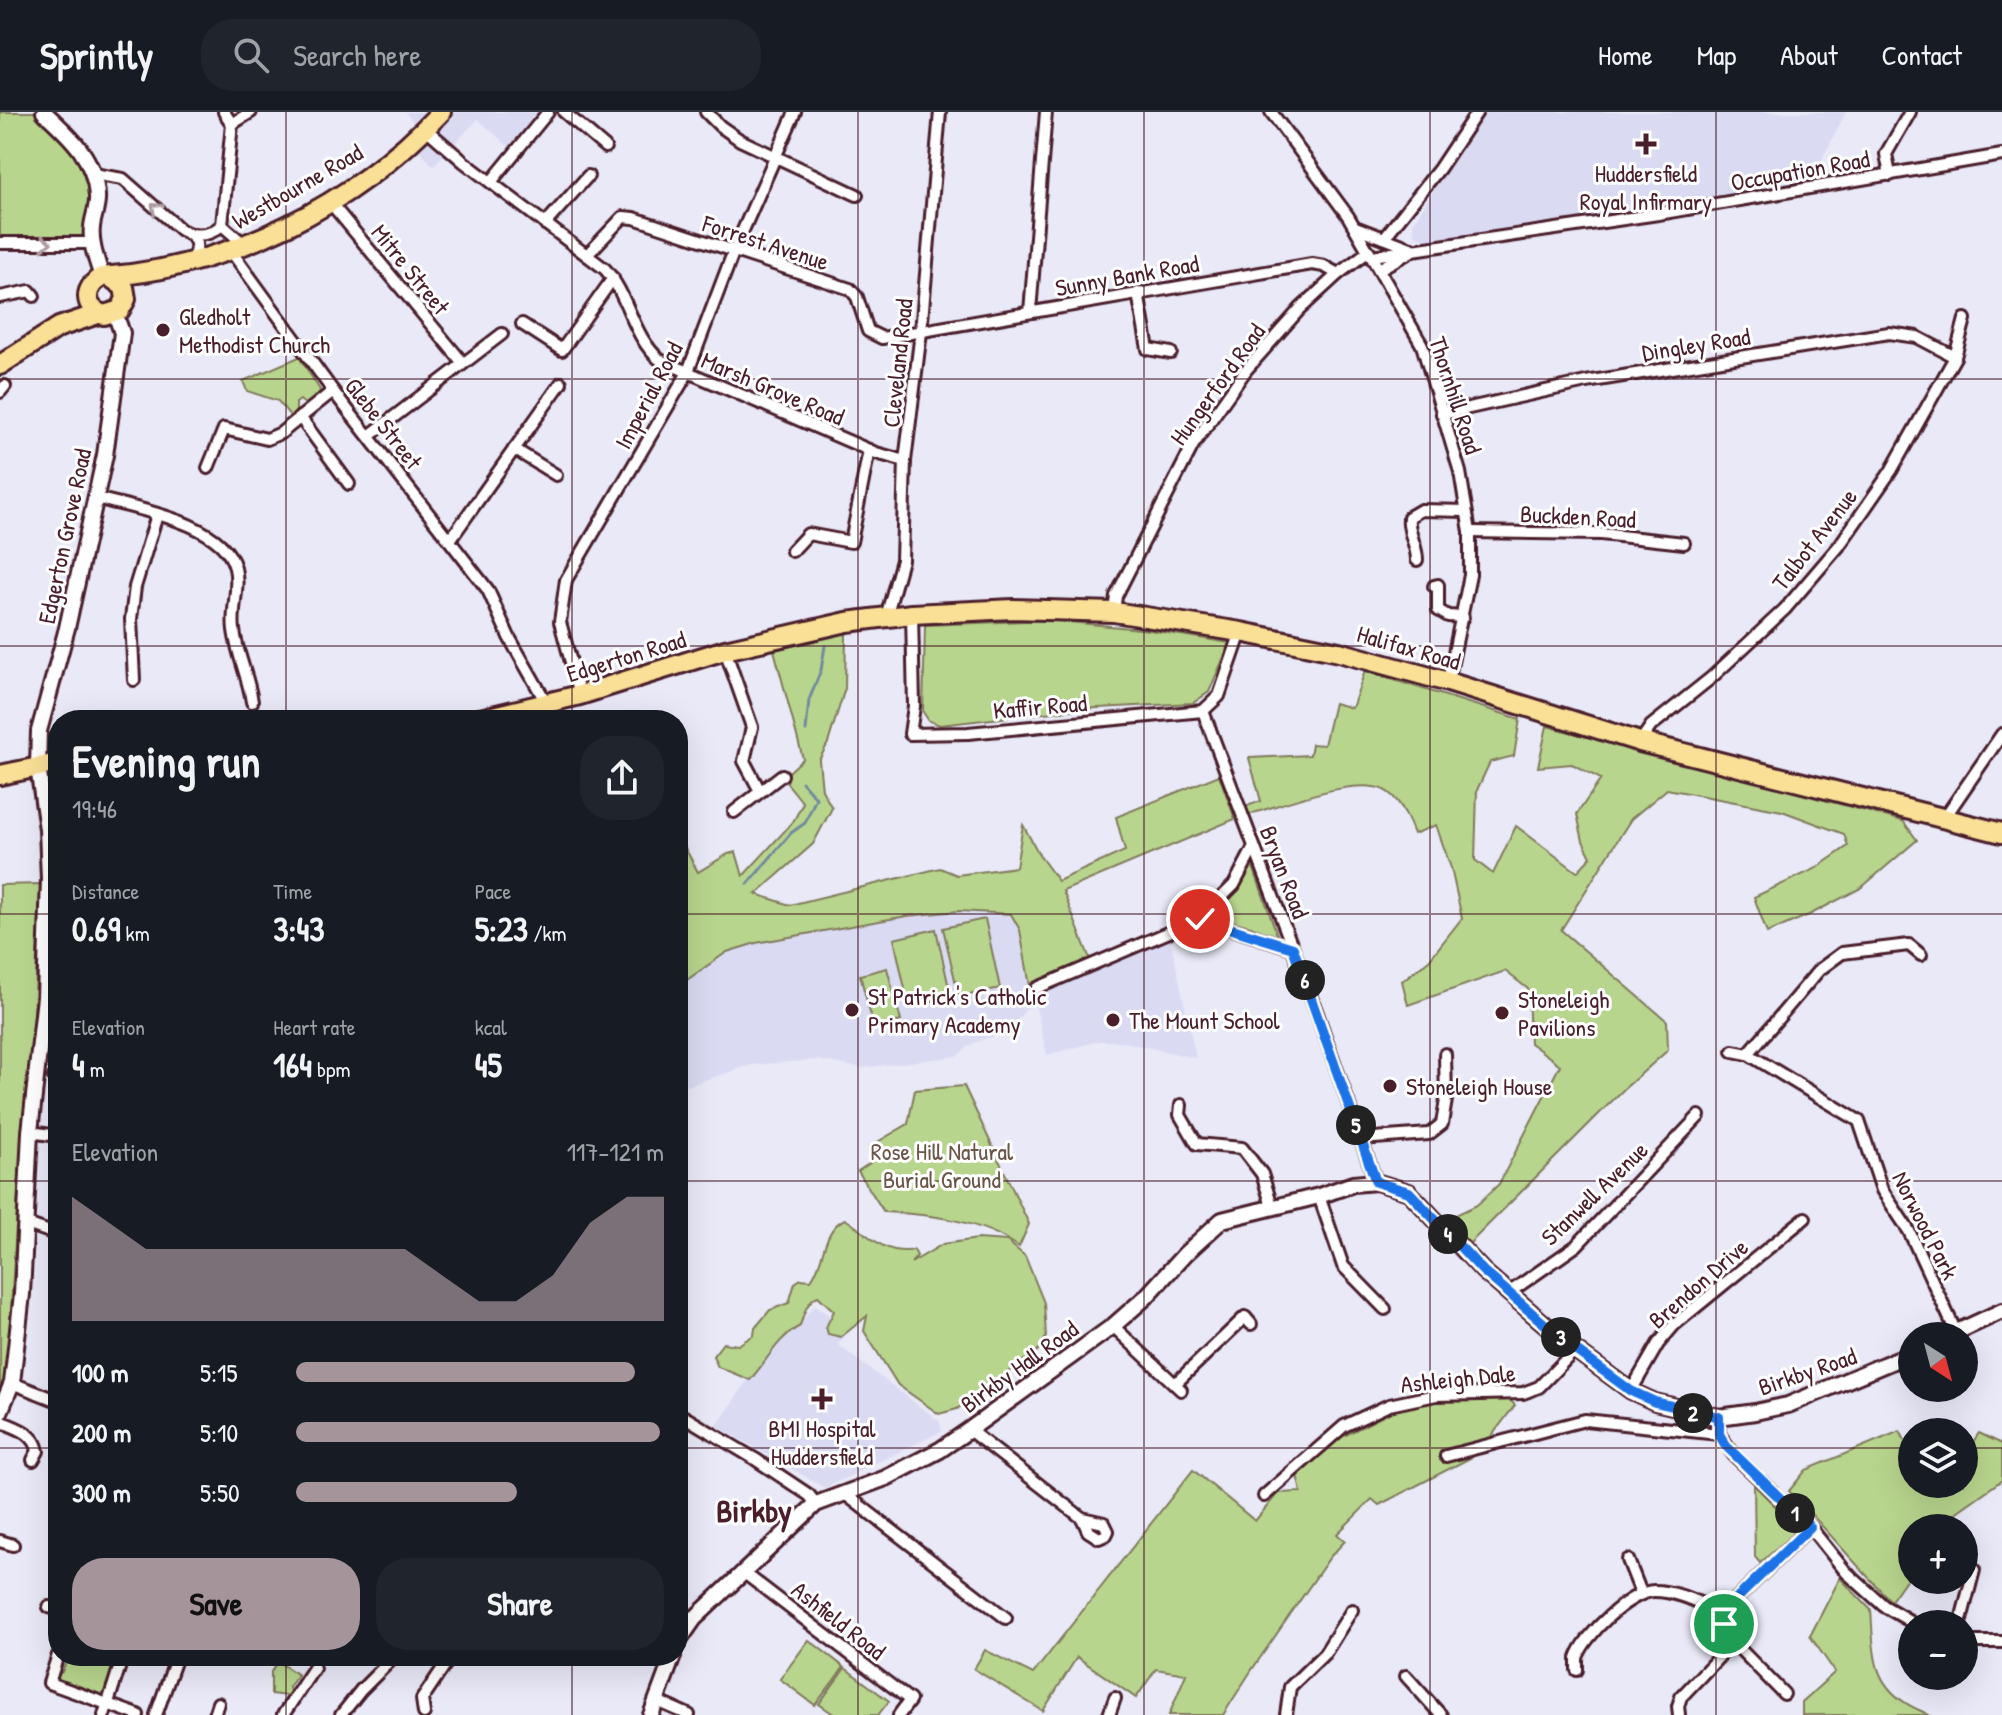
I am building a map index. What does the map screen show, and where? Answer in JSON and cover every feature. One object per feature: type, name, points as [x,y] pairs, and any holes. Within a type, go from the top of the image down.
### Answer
[{"type":"highway","name":"Westbourne Road","points":[[106,277],[161,270],[238,248],[329,201],[379,167],[431,118]]},
{"type":"highway","name":"Westbourne Road","points":[[113,309],[161,270]]},
{"type":"highway","points":[[0,365],[59,327],[113,309],[124,287],[106,277],[91,284],[87,296],[59,327]]},
{"type":"highway","points":[[87,296],[90,306],[113,309]]},
{"type":"highway","name":"Halifax Road","points":[[789,636],[847,622],[886,617],[1013,609],[1114,612],[1241,632],[1339,652],[1448,682],[1640,742],[2002,833]]},
{"type":"highway","name":"Edgerton Road","points":[[520,710],[725,650],[789,636]]},
{"type":"highway","points":[[0,775],[48,765]]},
{"type":"street","points":[[44,112],[72,137],[86,155],[97,196],[92,243],[106,277]]},
{"type":"street","points":[[93,174],[123,179],[181,230],[201,236],[213,232],[222,225],[232,124],[224,112]]},
{"type":"street","points":[[232,124],[251,112]]},
{"type":"street","points":[[491,182],[548,112]]},
{"type":"street","points":[[564,112],[605,147]]},
{"type":"street","points":[[706,112],[740,140],[857,195]]},
{"type":"street","name":"Imperial Road","points":[[580,695],[560,622],[566,580],[687,374],[733,253],[795,112]]},
{"type":"street","name":"Cleveland Road","points":[[886,617],[902,560],[905,461],[921,332],[940,112]]},
{"type":"street","points":[[1030,312],[1046,112]]},
{"type":"street","name":"Thornhill Road","points":[[1271,112],[1319,173],[1355,227],[1422,345],[1460,472],[1470,532],[1470,575],[1448,682]]},
{"type":"street","points":[[1384,238],[1439,169],[1477,112]]},
{"type":"street","points":[[1890,175],[1886,154],[1910,112]]},
{"type":"street","name":"Marsh Grove Road","points":[[431,118],[491,182],[613,278],[651,353],[687,374],[869,450],[905,461]]},
{"type":"street","name":"Occupation Road","points":[[1371,254],[1658,214],[2002,155]]},
{"type":"street","points":[[545,224],[588,176]]},
{"type":"street","name":"Mitre Street","points":[[329,201],[463,363]]},
{"type":"street","name":"Forrest Avenue","points":[[587,255],[616,222],[628,217],[850,289],[857,297],[868,331],[882,338],[921,332]]},
{"type":"street","name":"Glebe Street","points":[[222,225],[333,391],[488,590],[509,637],[547,704]]},
{"type":"street","name":"Occupation Road","points":[[1355,227],[1415,249]]},
{"type":"street","points":[[192,234],[197,242],[197,252],[192,261]]},
{"type":"street","points":[[0,243],[92,243]]},
{"type":"street","name":"Occupation Road","points":[[1379,269],[1415,249]]},
{"type":"street","name":"Hungerford Road","points":[[1114,612],[1116,596],[1193,445],[1246,370],[1300,309],[1338,274],[1371,254]]},
{"type":"street","name":"Sunny Bank Road","points":[[921,332],[1312,264],[1331,268],[1338,274]]},
{"type":"street","points":[[522,324],[562,350],[613,278]]},
{"type":"street","points":[[0,296],[30,291],[34,296]]},
{"type":"street","points":[[1138,293],[1148,349],[1171,353]]},
{"type":"street","name":"Edgerton Grove Road","points":[[48,854],[38,767],[39,731],[67,628],[96,498],[120,360],[122,333],[113,309]]},
{"type":"street","name":"Talbot Avenue","points":[[1640,742],[1651,726],[1711,678],[1785,609],[1839,546],[1891,471],[1955,357],[1965,319]]},
{"type":"street","name":"Dingley Road","points":[[1442,414],[1586,382],[1889,333],[1917,337],[1955,357]]},
{"type":"street","points":[[369,436],[502,334]]},
{"type":"street","points":[[450,540],[561,383]]},
{"type":"street","points":[[208,468],[224,429],[267,439],[281,433],[333,391]]},
{"type":"street","points":[[300,417],[349,484]]},
{"type":"street","points":[[514,449],[556,475]]},
{"type":"street","points":[[792,551],[808,534],[851,542],[869,450]]},
{"type":"street","points":[[96,498],[193,526],[223,548],[235,564],[234,632],[252,702]]},
{"type":"street","points":[[1417,560],[1417,549],[1408,527],[1409,517],[1421,510],[1466,511]]},
{"type":"street","points":[[134,680],[131,619],[135,587],[157,515]]},
{"type":"street","name":"Buckden Road","points":[[1470,532],[1601,534],[1684,543]]},
{"type":"street","points":[[1434,586],[1438,585],[1438,610],[1448,616],[1463,617]]},
{"type":"street","name":"Kaffir Road","points":[[912,614],[914,706],[910,734],[968,733],[1203,711]]},
{"type":"street","points":[[1203,711],[1219,696],[1241,632]]},
{"type":"street","points":[[725,650],[752,727],[744,761],[760,791]]},
{"type":"street","name":"Bryan Road","points":[[1203,711],[1293,948],[1376,1182]]},
{"type":"street","points":[[1945,817],[2002,734]]},
{"type":"street","points":[[734,812],[782,775]]},
{"type":"street","points":[[1037,988],[1200,919],[1234,885],[1254,847]]},
{"type":"street","points":[[1200,919],[1293,948]]},
{"type":"street","points":[[1748,1054],[1819,970],[1842,953],[1909,945],[1921,955]]},
{"type":"street","name":"Edgerton Grove Road","points":[[0,1412],[12,1383],[27,1224],[30,1132],[48,1022]]},
{"type":"street","name":"Norwood Park","points":[[1733,1051],[1748,1054],[1859,1121],[1882,1190],[1909,1231],[1947,1322]]},
{"type":"street","points":[[1360,1139],[1429,1134],[1442,1124],[1446,1100],[1445,1054]]},
{"type":"street","points":[[1177,1111],[1197,1144],[1242,1148],[1262,1174],[1272,1206]]},
{"type":"street","name":"Stanwell Avenue","points":[[1510,1292],[1576,1246],[1699,1116]]},
{"type":"street","points":[[30,1132],[48,1135]]},
{"type":"street","name":"Birkby Hall Road","points":[[688,1628],[816,1504],[886,1478],[940,1450],[969,1430],[1113,1326],[1222,1220],[1319,1196],[1353,1184],[1376,1182],[1409,1192]]},
{"type":"street","name":"Birkby Road","points":[[1409,1192],[1483,1271],[1575,1350],[1631,1391],[1666,1405],[1719,1417],[1788,1405],[1898,1359]]},
{"type":"street","points":[[1319,1196],[1343,1266],[1385,1309]]},
{"type":"street","name":"Brendon Drive","points":[[1631,1391],[1658,1344],[1674,1325],[1805,1218]]},
{"type":"street","points":[[27,1224],[48,1231]]},
{"type":"street","points":[[1978,1322],[2002,1311]]},
{"type":"street","points":[[1113,1326],[1178,1387],[1245,1317]]},
{"type":"street","name":"Ashleigh Dale","points":[[1264,1496],[1344,1426],[1389,1405],[1436,1395],[1523,1393],[1539,1387],[1575,1350]]},
{"type":"street","points":[[12,1383],[48,1397]]},
{"type":"street","points":[[1719,1417],[1719,1434],[1734,1455],[1810,1527],[1846,1572],[1884,1606],[1898,1614]]},
{"type":"street","points":[[688,1419],[755,1459],[809,1495],[816,1504]]},
{"type":"street","points":[[1446,1456],[1585,1420],[1719,1434]]},
{"type":"street","points":[[0,1421],[36,1441],[38,1451],[33,1460]]},
{"type":"street","points":[[969,1430],[1082,1518]]},
{"type":"street","points":[[845,1494],[1006,1618]]},
{"type":"street","points":[[1784,1694],[1733,1642],[1724,1624],[1725,1614],[1729,1606],[1810,1527]]},
{"type":"street","points":[[0,1541],[13,1545]]},
{"type":"street","points":[[1628,1560],[1641,1593]]},
{"type":"street","name":"Ashfield Road","points":[[743,1572],[910,1700],[899,1715]]},
{"type":"street","points":[[1577,1670],[1577,1658],[1593,1633],[1609,1616],[1641,1593],[1653,1590],[1680,1595],[1725,1614]]},
{"type":"street","points":[[1286,1715],[1290,1687],[1325,1653],[1352,1610]]},
{"type":"street","points":[[688,1616],[694,1619]]},
{"type":"street","points":[[1679,1715],[1681,1697],[1733,1642]]},
{"type":"street","points":[[1978,1643],[2001,1645]]},
{"type":"street","points":[[54,1666],[49,1683],[106,1709],[138,1715]]},
{"type":"street","points":[[106,1709],[120,1666]]},
{"type":"street","points":[[156,1715],[173,1666]]},
{"type":"street","points":[[341,1715],[385,1666]]},
{"type":"street","points":[[424,1713],[422,1699],[444,1666]]},
{"type":"street","points":[[669,1666],[654,1708],[689,1715]]},
{"type":"street","points":[[283,1715],[314,1668]]},
{"type":"street","points":[[1406,1676],[1441,1715]]},
{"type":"street","points":[[1109,1715],[1115,1698]]},
{"type":"street","points":[[214,1715],[218,1703]]},
{"type":"shaded area","points":[[405,112],[537,112],[509,147],[478,119],[433,166],[411,141],[421,132]]},
{"type":"shaded area","name":"Huddersfield Royal Infirmary","points":[[1483,112],[1846,112],[1813,177],[1618,214],[1429,241],[1415,235],[1413,223]]},
{"type":"shaded area","name":"St Patrick's Catholic Primary Academy","points":[[959,911],[1011,914],[1020,930],[1034,998],[1170,938],[1196,1058],[1119,1041],[1098,1041],[1047,1055],[1034,999],[1009,1031],[973,1043],[957,1056],[861,1068],[818,1060],[751,1065],[688,1086],[688,978],[727,952],[756,943],[871,921]]},
{"type":"shaded area","name":"BMI Hospital Huddersfield","points":[[815,1305],[849,1330],[838,1345],[939,1421],[942,1431],[825,1488],[717,1426],[786,1323],[796,1328]]},
{"type":"green space","points":[[0,112],[34,112],[74,154],[87,181],[89,197],[82,238],[0,237]]},
{"type":"green space","points":[[299,357],[320,390],[312,403],[306,405],[300,400],[296,403],[296,414],[291,417],[278,401],[247,391],[243,381]]},
{"type":"green space","points":[[1049,620],[1150,630],[1230,643],[1209,692],[1193,703],[1079,709],[940,725],[929,721],[923,712],[925,625]]},
{"type":"green space","points":[[846,633],[845,688],[828,743],[819,760],[822,790],[832,808],[813,844],[756,894],[790,905],[940,868],[957,875],[1016,867],[1023,825],[1058,881],[1125,851],[1116,817],[1219,775],[1235,819],[1063,891],[1090,959],[1030,986],[1020,930],[1011,914],[959,911],[907,916],[756,943],[727,952],[688,979],[688,854],[698,872],[736,852],[743,876],[793,822],[803,803],[787,783],[789,772],[803,759],[774,650]]},
{"type":"green space","points":[[1365,671],[1520,719],[1514,756],[1490,762],[1477,790],[1475,860],[1493,874],[1516,826],[1577,872],[1591,857],[1583,841],[1577,814],[1601,779],[1572,764],[1538,767],[1547,726],[1903,821],[1917,840],[1861,888],[1767,933],[1754,897],[1815,869],[1848,846],[1844,834],[1782,811],[1667,789],[1631,819],[1561,930],[1667,1021],[1668,1050],[1624,1089],[1469,1244],[1447,1219],[1477,1205],[1499,1184],[1560,1065],[1530,1043],[1528,989],[1505,971],[1408,1005],[1402,981],[1429,960],[1462,918],[1451,868],[1436,825],[1414,834],[1402,808],[1388,792],[1369,786],[1353,787],[1315,794],[1247,815],[1244,807],[1261,801],[1249,758],[1310,755],[1312,744],[1324,745],[1334,703],[1352,708]]},
{"type":"green space","points":[[1252,864],[1279,940],[1251,926],[1211,917],[1238,888]]},
{"type":"green space","points":[[41,884],[32,1050],[19,1174],[5,1377],[0,1390],[0,885]]},
{"type":"green space","points":[[985,919],[1000,988],[959,997],[943,928]]},
{"type":"green space","points":[[936,929],[951,997],[909,1007],[894,939]]},
{"type":"green space","points":[[887,968],[901,1021],[874,1028],[860,975]]},
{"type":"green space","name":"Rose Hill Natural Burial Ground","points":[[964,1086],[1029,1224],[1019,1247],[988,1230],[954,1220],[884,1212],[858,1171],[870,1163],[869,1147],[908,1124],[915,1090]]},
{"type":"green space","points":[[845,1219],[885,1247],[914,1250],[917,1256],[911,1263],[943,1244],[978,1239],[1007,1241],[1025,1256],[1044,1303],[1046,1337],[1041,1348],[957,1409],[939,1414],[898,1385],[864,1331],[867,1316],[841,1337],[828,1334],[826,1327],[834,1311],[818,1296],[808,1305],[800,1326],[778,1344],[750,1380],[718,1367],[713,1356],[723,1343],[738,1345],[754,1335],[755,1328],[770,1310],[789,1303],[795,1283],[801,1279],[811,1280],[832,1230]]},
{"type":"green space","points":[[1507,1397],[1515,1405],[1478,1454],[1379,1505],[1372,1499],[1337,1534],[1345,1541],[1330,1557],[1223,1715],[1169,1715],[1186,1674],[1156,1669],[1136,1698],[1077,1657],[1043,1711],[974,1669],[985,1650],[1033,1674],[1193,1470],[1255,1521],[1278,1493],[1301,1492],[1297,1475],[1334,1441],[1394,1410],[1439,1399]]},
{"type":"green space","points":[[1898,1432],[1898,1498],[1976,1498],[1954,1514],[1898,1514],[1898,1591],[1891,1601],[1789,1491],[1806,1470]]},
{"type":"green space","points":[[1979,1433],[2002,1444],[2002,1480],[1978,1497]]},
{"type":"green space","points":[[1754,1485],[1793,1524],[1793,1535],[1760,1563],[1755,1557]]},
{"type":"green space","points":[[1840,1578],[1871,1610],[1876,1662],[1886,1684],[1906,1703],[1929,1715],[1802,1715],[1802,1702],[1835,1672],[1810,1636]]},
{"type":"green space","points":[[809,1640],[844,1667],[815,1705],[780,1679]]},
{"type":"green space","points":[[64,1666],[115,1666],[105,1695],[101,1696],[65,1681],[59,1684],[56,1676]]},
{"type":"green space","points":[[274,1666],[284,1666],[298,1675],[289,1687],[287,1696],[271,1694],[271,1672]]},
{"type":"green space","points":[[845,1668],[889,1701],[878,1715],[835,1715],[819,1704]]},
{"type":"waterway","points":[[806,731],[809,700],[821,670],[825,646]]},
{"type":"waterway","points":[[748,884],[791,833],[805,823],[816,798],[802,782]]},
{"type":"place","name":"Huddersfield Royal Infirmary","points":[[1646,144]]},
{"type":"place","name":"Gledholt Methodist Church","points":[[163,330]]},
{"type":"place","name":"St Patrick's Catholic Primary Academy","points":[[852,1010]]},
{"type":"place","name":"Stoneleigh Pavilions","points":[[1502,1013]]},
{"type":"place","name":"The Mount School","points":[[1113,1020]]},
{"type":"place","name":"Stoneleigh House","points":[[1390,1086]]},
{"type":"place","name":"BMI Hospital Huddersfield","points":[[822,1399]]},
{"type":"district","name":"Birkby","points":[[754,1510]]},
{"type":"route","points":[[1200,919],[1293,948],[1376,1182],[1409,1192],[1483,1271],[1575,1350],[1631,1391],[1655,1402],[1719,1417],[1719,1434],[1726,1446],[1810,1527],[1729,1606],[1724,1624]]}]
